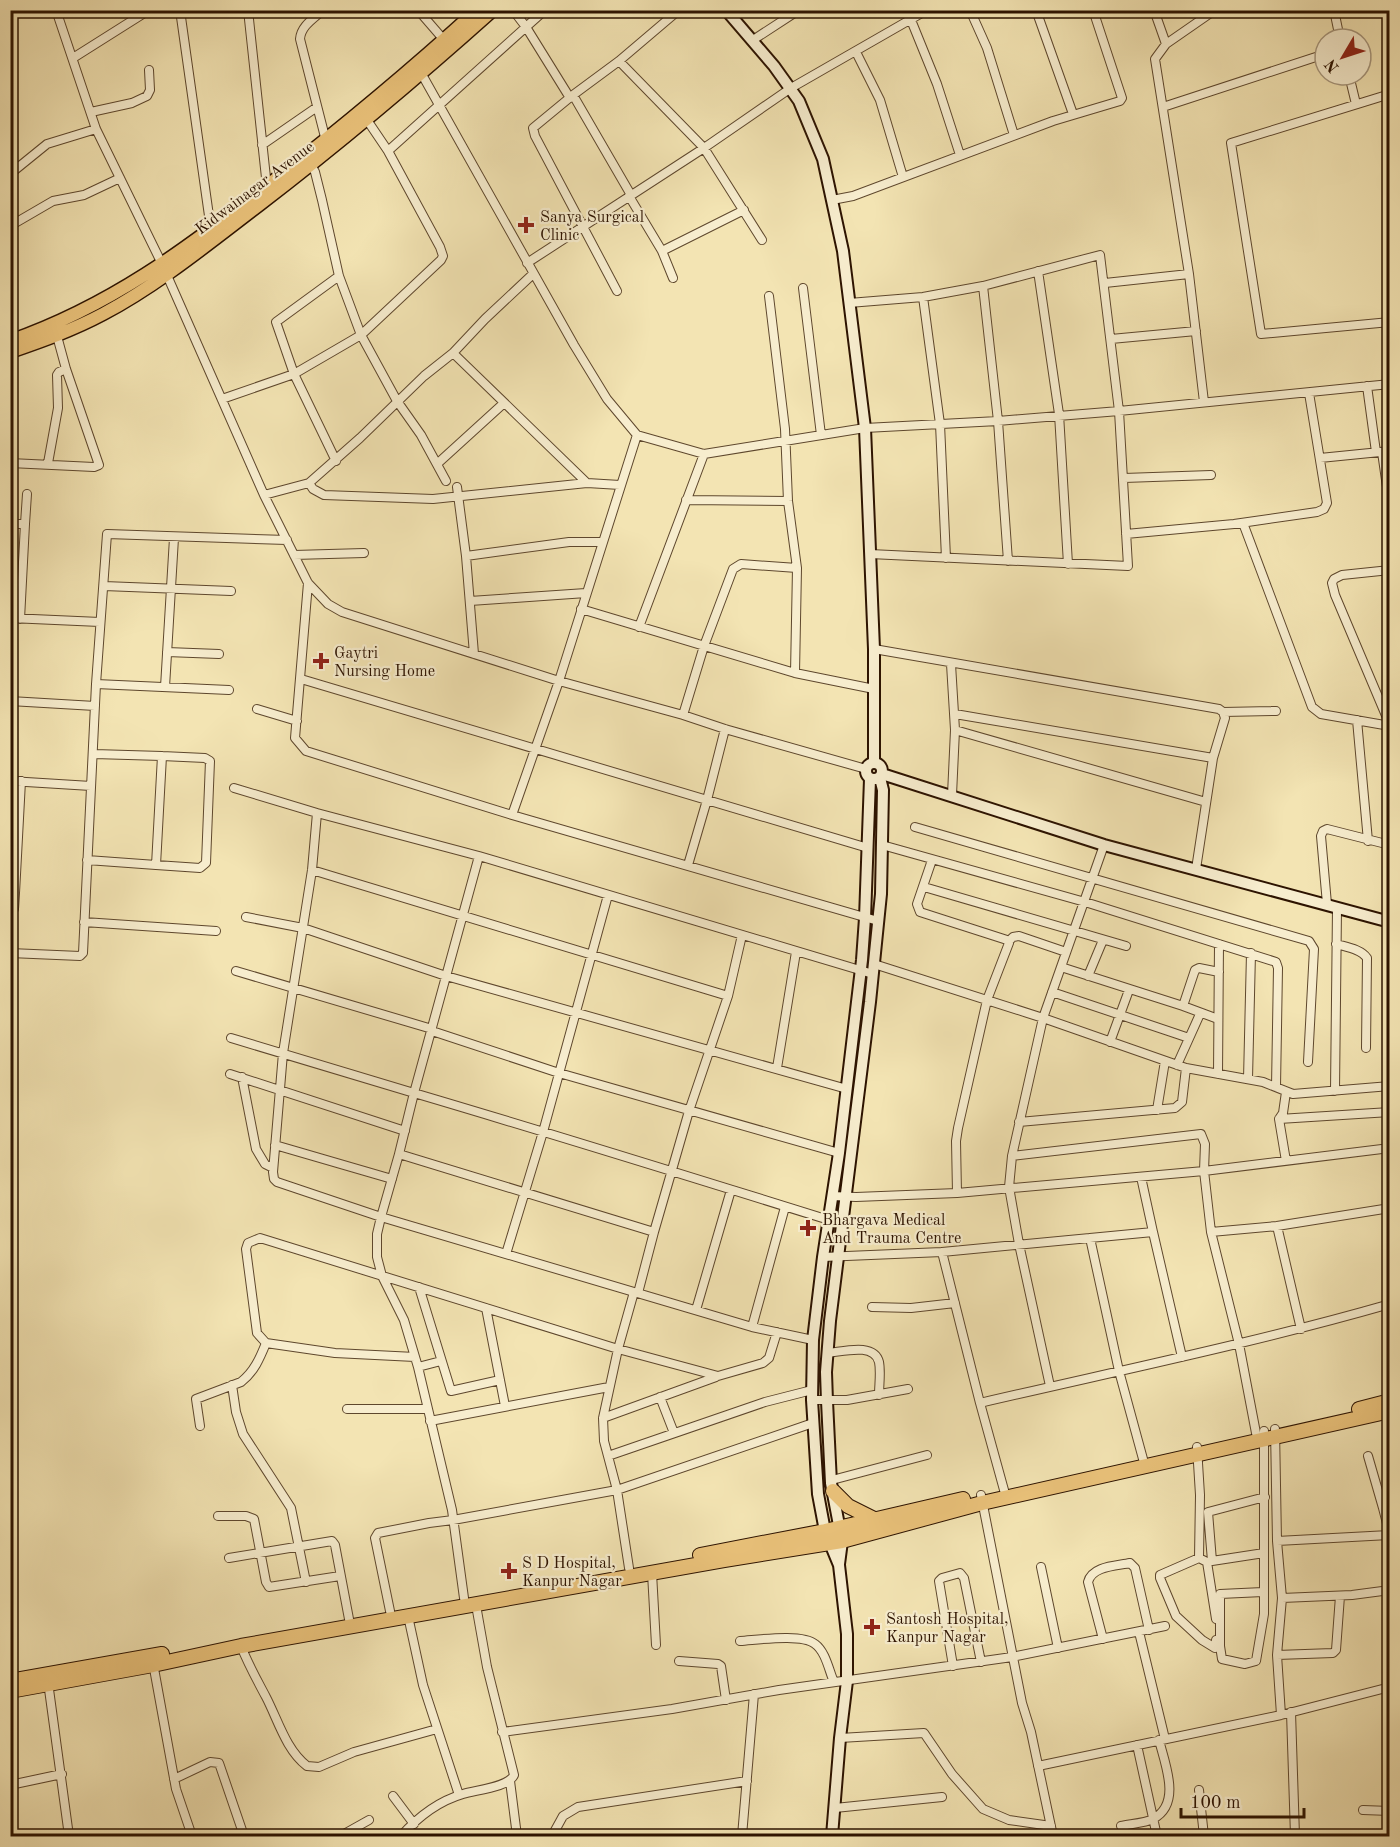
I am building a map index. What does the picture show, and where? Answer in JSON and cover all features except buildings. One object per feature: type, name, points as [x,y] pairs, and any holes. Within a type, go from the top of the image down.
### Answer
[{"type":"highway","points":[[152,1660],[241,1637],[390,1611],[470,1602],[652,1573],[834,1536],[982,1499],[1267,1434],[1389,1401]]},
{"type":"highway","points":[[1267,1434],[1389,1411]]},
{"type":"highway","points":[[10,1691],[48,1680],[152,1660],[408,1616],[629,1568],[834,1536],[876,1520],[982,1499],[1004,1490],[1143,1459],[1198,1450]]},
{"type":"highway","points":[[832,1486],[848,1506],[876,1520]]},
{"type":"highway","points":[[10,1681],[48,1680]]},
{"type":"main road","name":"Kidwainagar Avenue","points":[[419,69],[444,40],[477,10]]},
{"type":"main road","name":"Kidwainagar Avenue","points":[[10,352],[57,336],[104,314],[309,161],[493,10]]},
{"type":"main road","name":"Kidwainagar Avenue","points":[[10,341],[78,314],[164,269],[267,187],[309,161],[326,141],[364,116]]},
{"type":"street","points":[[10,18],[22,10]]},
{"type":"street","points":[[57,10],[96,129],[164,269],[264,495],[308,583],[328,604],[342,612],[559,681],[683,714],[724,729],[951,795],[1104,845],[1389,922]]},
{"type":"street","points":[[73,58],[149,10]]},
{"type":"street","points":[[180,10],[211,230]]},
{"type":"street","points":[[248,10],[267,187]]},
{"type":"street","points":[[323,10],[305,26],[300,35],[326,141]]},
{"type":"street","points":[[418,10],[444,40]]},
{"type":"street","points":[[513,10],[571,96],[662,251],[674,278]]},
{"type":"street","points":[[388,151],[545,10]]},
{"type":"street","points":[[617,291],[535,136],[533,128],[571,96],[619,61],[679,10]]},
{"type":"street","points":[[726,10],[791,88],[811,127],[822,159],[843,250],[865,428],[874,649],[875,772],[861,971],[813,1340],[812,1395],[818,1494],[834,1536]]},
{"type":"street","points":[[753,40],[800,10]]},
{"type":"street","points":[[527,263],[704,148],[791,88],[927,10]]},
{"type":"street","points":[[970,10],[987,48],[1014,135]]},
{"type":"street","points":[[1036,10],[1073,114]]},
{"type":"street","points":[[832,200],[853,196],[1014,135],[1073,114],[1119,101],[1122,98],[1094,10]]},
{"type":"street","points":[[1154,10],[1166,44]]},
{"type":"street","points":[[1204,402],[1189,274],[1155,59],[1166,44],[1215,10]]},
{"type":"street","points":[[1334,10],[1338,27]]},
{"type":"street","points":[[911,20],[937,84],[960,155]]},
{"type":"street","points":[[856,52],[880,100],[903,177]]},
{"type":"street","points":[[1163,107],[1313,58]]},
{"type":"street","points":[[619,61],[704,148],[762,240]]},
{"type":"street","points":[[419,69],[533,274],[607,399],[637,435],[704,454],[865,428],[1119,411],[1389,384]]},
{"type":"street","points":[[90,112],[132,103],[147,96],[150,90],[149,70]]},
{"type":"street","points":[[1352,87],[1356,104]]},
{"type":"street","points":[[1389,94],[1231,143],[1261,334],[1389,322]]},
{"type":"street","points":[[262,145],[317,107]]},
{"type":"street","points":[[222,399],[294,374],[361,335],[441,260],[443,256],[440,247],[388,151],[364,116]]},
{"type":"street","points":[[10,174],[47,144],[96,129]]},
{"type":"street","points":[[309,161],[322,200],[339,276],[361,335],[397,401],[438,464],[446,481]]},
{"type":"street","points":[[10,226],[53,201],[84,195],[120,178]]},
{"type":"street","points":[[662,251],[744,210]]},
{"type":"street","points":[[849,303],[922,297],[984,286],[1100,255],[1119,411],[1128,566],[870,554]]},
{"type":"street","points":[[1038,271],[1059,414],[1068,564]]},
{"type":"street","points":[[264,495],[309,483],[336,461],[533,274]]},
{"type":"street","points":[[1104,283],[1189,274]]},
{"type":"street","points":[[336,461],[294,374],[276,322],[339,276]]},
{"type":"street","points":[[984,286],[998,420],[1008,561]]},
{"type":"street","points":[[802,288],[821,435]]},
{"type":"street","points":[[769,296],[785,441],[788,501],[797,568],[795,673]]},
{"type":"street","points":[[922,297],[940,424],[946,558]]},
{"type":"street","points":[[1112,339],[1196,331]]},
{"type":"street","points":[[10,463],[48,463],[94,467],[99,465],[57,336]]},
{"type":"street","points":[[453,352],[587,483]]},
{"type":"street","points":[[48,463],[58,408],[57,375],[66,369]]},
{"type":"street","points":[[1367,387],[1383,452],[1389,504]]},
{"type":"street","points":[[1126,534],[1243,523],[1324,509],[1328,503],[1309,393]]},
{"type":"street","points":[[438,464],[504,403]]},
{"type":"street","points":[[512,815],[559,681],[637,435]]},
{"type":"street","points":[[1320,458],[1383,452]]},
{"type":"street","points":[[639,627],[704,454]]},
{"type":"street","points":[[1124,478],[1211,475]]},
{"type":"street","points":[[309,483],[319,493],[331,496],[433,499],[587,483],[620,485]]},
{"type":"street","points":[[457,487],[466,556],[474,654]]},
{"type":"street","points":[[20,618],[27,494]]},
{"type":"street","points":[[686,500],[788,501]]},
{"type":"street","points":[[1243,523],[1312,707],[1321,714],[1389,725]]},
{"type":"street","points":[[10,524],[25,524]]},
{"type":"street","points":[[10,953],[82,955],[96,684],[107,534],[287,540]]},
{"type":"street","points":[[165,687],[174,538]]},
{"type":"street","points":[[466,556],[569,542],[602,542]]},
{"type":"street","points":[[294,555],[364,553]]},
{"type":"street","points":[[683,714],[704,646],[731,573],[736,566],[741,564],[797,568]]},
{"type":"street","points":[[1389,570],[1342,575],[1334,579],[1332,584],[1389,725]]},
{"type":"street","points":[[308,583],[295,738],[306,751],[512,815],[878,921]]},
{"type":"street","points":[[104,586],[231,591]]},
{"type":"street","points":[[470,601],[586,593]]},
{"type":"street","points":[[581,609],[795,673],[874,689]]},
{"type":"street","points":[[10,618],[100,622]]},
{"type":"street","points":[[874,649],[1219,709],[1223,712],[1276,711]]},
{"type":"street","points":[[167,652],[219,654]]},
{"type":"street","points":[[951,664],[955,714],[951,795]]},
{"type":"street","points":[[301,679],[868,848]]},
{"type":"street","points":[[96,684],[229,690]]},
{"type":"street","points":[[10,701],[95,706]]},
{"type":"street","points":[[257,709],[297,721]]},
{"type":"street","points":[[1196,869],[1213,758],[1224,718],[1223,712]]},
{"type":"street","points":[[955,714],[1213,758]]},
{"type":"street","points":[[1357,720],[1368,841]]},
{"type":"street","points":[[688,865],[724,729]]},
{"type":"street","points":[[955,730],[1206,802]]},
{"type":"street","points":[[87,860],[200,868],[207,863],[210,762],[205,758],[93,754]]},
{"type":"street","points":[[156,865],[162,756]]},
{"type":"street","points":[[832,1836],[847,1681],[847,1634],[834,1536],[827,1401],[828,1353],[878,921],[883,790],[875,772]]},
{"type":"street","points":[[10,781],[91,786]]},
{"type":"street","points":[[14,909],[13,893],[21,782]]},
{"type":"street","points":[[234,788],[317,813],[479,856],[861,971],[873,969],[987,1000],[1186,1068],[1276,1086],[1293,1094],[1389,1086]]},
{"type":"street","points":[[317,813],[312,870],[283,1053],[274,1179],[277,1182],[381,1216],[506,1254],[752,1327],[813,1340]]},
{"type":"street","points":[[915,827],[1309,941],[1314,949],[1308,1062]]},
{"type":"street","points":[[1335,1091],[1336,944],[1321,837],[1323,831],[1327,829],[1389,845]]},
{"type":"street","points":[[882,845],[1272,959],[1278,964],[1276,1086]]},
{"type":"street","points":[[1050,1386],[1009,1187],[1012,1156],[1043,1018],[1104,845]]},
{"type":"street","points":[[402,1836],[429,1811],[459,1795],[510,1781],[514,1775],[470,1602],[418,1367],[404,1320],[382,1276],[377,1257],[377,1234],[381,1216],[479,856]]},
{"type":"street","points":[[932,860],[917,904],[918,909],[924,915],[1008,942]]},
{"type":"street","points":[[312,870],[728,996]]},
{"type":"street","points":[[924,887],[1126,946]]},
{"type":"street","points":[[506,1254],[560,1073],[574,1012],[608,895]]},
{"type":"street","points":[[246,917],[303,928],[446,976],[847,1089]]},
{"type":"street","points":[[84,922],[216,931]]},
{"type":"street","points":[[629,1568],[603,1418],[618,1348],[689,1111],[728,996],[742,935]]},
{"type":"street","points":[[957,1193],[956,1141],[987,1000],[1009,945],[1008,942],[1018,936],[1066,952]]},
{"type":"street","points":[[1088,976],[1103,940]]},
{"type":"street","points":[[1218,1074],[1219,944]]},
{"type":"street","points":[[1336,944],[1358,951],[1367,958],[1366,1048]]},
{"type":"street","points":[[777,1068],[796,952]]},
{"type":"street","points":[[1248,1080],[1251,953]]},
{"type":"street","points":[[1061,967],[1218,1020]]},
{"type":"street","points":[[1182,1006],[1195,970],[1199,968],[1219,972]]},
{"type":"street","points":[[237,971],[432,1030],[560,1073],[839,1153]]},
{"type":"street","points":[[1110,1042],[1129,990]]},
{"type":"street","points":[[1052,993],[1189,1038]]},
{"type":"street","points":[[1177,1065],[1200,1014]]},
{"type":"street","points":[[231,1038],[829,1220]]},
{"type":"street","points":[[1157,1110],[1165,1061]]},
{"type":"street","points":[[1019,1122],[1175,1108],[1180,1106],[1186,1068]]},
{"type":"street","points":[[230,1074],[405,1131]]},
{"type":"street","points":[[242,1077],[256,1149],[264,1164],[273,1168]]},
{"type":"street","points":[[1286,1092],[1283,1113],[1279,1119],[1286,1161]]},
{"type":"street","points":[[1279,1119],[1389,1112]]},
{"type":"street","points":[[1012,1156],[1201,1134],[1205,1144],[1204,1171],[1211,1232],[1239,1344],[1267,1434],[1282,1598],[1277,1655],[1280,1670],[1278,1686],[1281,1715]]},
{"type":"street","points":[[275,1145],[392,1179]]},
{"type":"street","points":[[832,1196],[957,1193],[1204,1171],[1389,1148]]},
{"type":"street","points":[[399,1154],[654,1232]]},
{"type":"street","points":[[1141,1176],[1182,1357]]},
{"type":"street","points":[[696,1310],[731,1190]]},
{"type":"street","points":[[752,1327],[785,1207]]},
{"type":"street","points":[[1211,1232],[1277,1226],[1389,1208]]},
{"type":"street","points":[[1277,1226],[1301,1329]]},
{"type":"street","points":[[823,1257],[942,1252],[1154,1232]]},
{"type":"street","points":[[415,1357],[334,1353],[266,1343],[259,1338],[256,1329],[246,1249],[248,1243],[260,1238],[618,1348],[718,1376]]},
{"type":"street","points":[[1090,1238],[1119,1371],[1143,1459]]},
{"type":"street","points":[[942,1252],[1004,1490]]},
{"type":"street","points":[[418,1287],[451,1391],[500,1380]]},
{"type":"street","points":[[872,1307],[911,1308],[955,1303]]},
{"type":"street","points":[[980,1402],[1239,1344],[1389,1304]]},
{"type":"street","points":[[486,1308],[505,1406]]},
{"type":"street","points":[[603,1418],[718,1376],[763,1364],[769,1358],[777,1332]]},
{"type":"street","points":[[200,1426],[196,1399],[241,1382],[250,1374],[266,1343]]},
{"type":"street","points":[[828,1353],[866,1350],[875,1354],[879,1361],[879,1395]]},
{"type":"street","points":[[418,1367],[441,1361]]},
{"type":"street","points":[[232,1385],[239,1426],[259,1462],[289,1502],[306,1582]]},
{"type":"street","points":[[430,1421],[609,1387]]},
{"type":"street","points":[[608,1456],[790,1395],[812,1395],[827,1401],[908,1389]]},
{"type":"street","points":[[660,1397],[674,1433]]},
{"type":"street","points":[[347,1409],[427,1409]]},
{"type":"street","points":[[390,1611],[376,1534],[429,1522],[453,1520],[617,1490],[813,1423]]},
{"type":"street","points":[[1263,1592],[1220,1594],[1222,1659],[1245,1664],[1256,1661],[1264,1614],[1267,1434]]},
{"type":"street","points":[[1198,1450],[1199,1558]]},
{"type":"street","points":[[832,1486],[927,1455]]},
{"type":"street","points":[[1277,1541],[1389,1535],[1386,1507],[1368,1456]]},
{"type":"street","points":[[1264,1553],[1212,1561],[1208,1512],[1265,1497]]},
{"type":"street","points":[[982,1499],[1012,1657],[1053,1836]]},
{"type":"street","points":[[218,1516],[250,1516],[254,1519],[266,1582],[269,1587],[340,1576]]},
{"type":"street","points":[[229,1558],[332,1541],[335,1545],[349,1619]]},
{"type":"street","points":[[1199,1558],[1208,1562],[1216,1619],[1215,1648],[1202,1640],[1176,1616],[1160,1578],[1160,1575],[1199,1558]]},
{"type":"street","points":[[1103,1639],[1088,1582],[1089,1577],[1098,1570],[1130,1563],[1135,1568],[1149,1630]]},
{"type":"street","points":[[1041,1566],[1058,1648]]},
{"type":"street","points":[[652,1573],[656,1645]]},
{"type":"street","points":[[954,1666],[939,1581],[957,1573],[964,1578],[981,1662]]},
{"type":"street","points":[[1282,1598],[1340,1596],[1389,1590]]},
{"type":"street","points":[[1277,1655],[1333,1653],[1336,1650],[1340,1596]]},
{"type":"street","points":[[408,1616],[423,1685],[459,1795]]},
{"type":"street","points":[[502,1732],[672,1709],[834,1682],[981,1662],[1166,1626]]},
{"type":"street","points":[[1121,1826],[1154,1819],[1169,1799],[1170,1786],[1162,1740],[1139,1632]]},
{"type":"street","points":[[740,1641],[796,1638],[815,1643],[823,1653],[834,1682]]},
{"type":"street","points":[[241,1646],[249,1667],[287,1740],[295,1754],[308,1766],[319,1767],[354,1752],[437,1729]]},
{"type":"street","points":[[152,1660],[174,1779],[192,1836]]},
{"type":"street","points":[[679,1661],[721,1666],[726,1700]]},
{"type":"street","points":[[48,1680],[69,1836]]},
{"type":"street","points":[[1038,1766],[1281,1715],[1389,1687]]},
{"type":"street","points":[[742,1836],[754,1695]]},
{"type":"street","points":[[1291,1712],[1295,1836]]},
{"type":"street","points":[[840,1738],[924,1733],[952,1774],[983,1809],[1009,1820],[1051,1826]]},
{"type":"street","points":[[1137,1745],[1157,1836]]},
{"type":"street","points":[[174,1779],[210,1762],[219,1763],[244,1836]]},
{"type":"street","points":[[10,1785],[62,1774]]},
{"type":"street","points":[[510,1781],[518,1836]]},
{"type":"street","points":[[552,1836],[563,1816],[578,1807],[747,1781]]},
{"type":"street","points":[[1199,1790],[1204,1836]]},
{"type":"street","points":[[393,1796],[414,1824]]},
{"type":"street","points":[[835,1808],[942,1797]]},
{"type":"street","points":[[1363,1810],[1389,1811]]},
{"type":"street","points":[[344,1836],[347,1831],[369,1820]]},
{"type":"place","name":"Sanya Surgical Clinic","points":[[526,225]]},
{"type":"place","name":"Gaytri Nursing Home","points":[[321,661]]},
{"type":"place","name":"Bhargava Medical And Trauma Centre","points":[[808,1228]]},
{"type":"place","name":"S D Hospital, Kanpur Nagar","points":[[509,1571]]},
{"type":"place","name":"Santosh Hospital, Kanpur Nagar","points":[[872,1627]]}]
